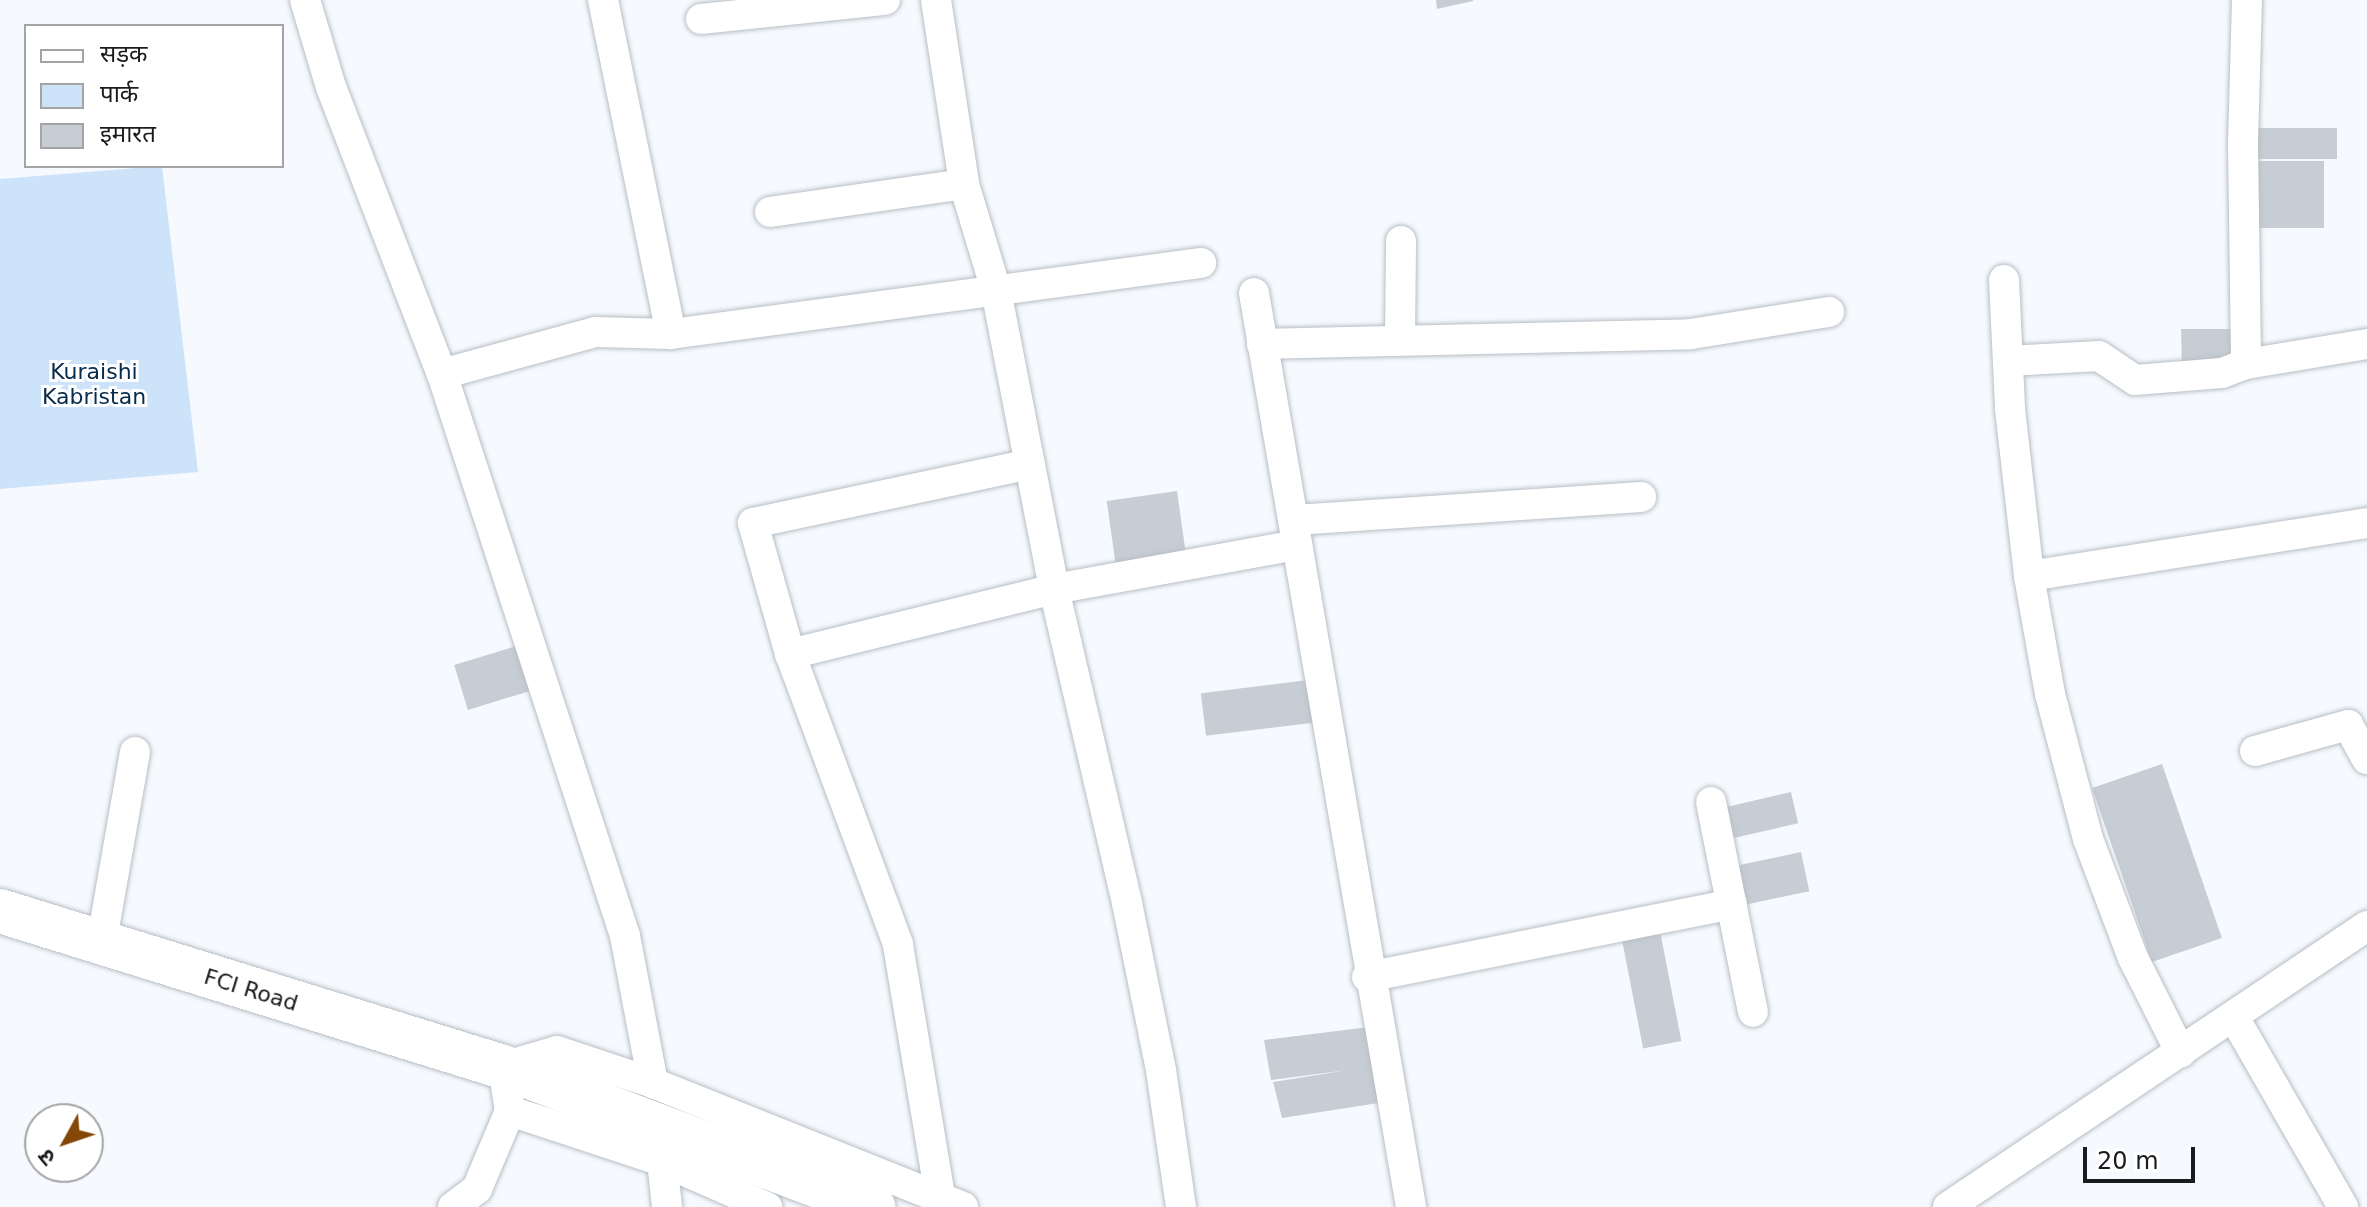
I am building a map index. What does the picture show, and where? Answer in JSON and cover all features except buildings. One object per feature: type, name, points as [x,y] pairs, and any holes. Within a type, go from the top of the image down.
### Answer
[{"type":"main road","name":"FCI Road","points":[[0,911],[101,945],[503,1067],[873,1207]]},
{"type":"street","points":[[305,0],[331,87],[442,374],[625,936],[653,1083]]},
{"type":"street","points":[[603,0],[671,334]]},
{"type":"street","points":[[701,19],[885,0]]},
{"type":"street","points":[[936,0],[964,184],[996,290],[1054,589],[1130,918],[1181,1207]]},
{"type":"street","points":[[2246,364],[2243,144],[2247,0]]},
{"type":"street","points":[[770,212],[964,184]]},
{"type":"street","points":[[1400,340],[1401,241]]},
{"type":"street","points":[[442,374],[596,332],[671,334],[1201,263]]},
{"type":"street","points":[[2004,280],[2008,361],[2029,576],[2050,694],[2088,839],[2133,958],[2181,1053]]},
{"type":"street","points":[[1254,293],[1296,532],[1367,977],[1411,1207]]},
{"type":"street","points":[[1262,344],[1691,334],[1829,312]]},
{"type":"street","points":[[2008,361],[2099,356],[2135,380],[2222,373],[2246,364],[2367,344]]},
{"type":"street","points":[[952,1202],[898,944],[790,654],[753,523],[1030,464]]},
{"type":"street","points":[[790,654],[1296,532],[1641,497]]},
{"type":"street","points":[[2029,576],[2367,523]]},
{"type":"street","points":[[2255,751],[2348,725],[2367,759]]},
{"type":"street","points":[[101,945],[135,752]]},
{"type":"street","points":[[1711,802],[1753,1012]]},
{"type":"street","points":[[1367,977],[1732,904]]},
{"type":"street","points":[[1948,1207],[2235,1019],[2367,926]]},
{"type":"street","points":[[2235,1019],[2343,1207]]},
{"type":"street","points":[[453,1207],[477,1189],[510,1111],[503,1067],[557,1051],[653,1083],[952,1202]]},
{"type":"street","points":[[510,1111],[662,1161],[767,1207]]},
{"type":"street","points":[[662,1161],[667,1207]]},
{"type":"green space","name":"Kuraishi Kabristan","points":[[162,168],[198,472],[0,489],[0,179]]}]
